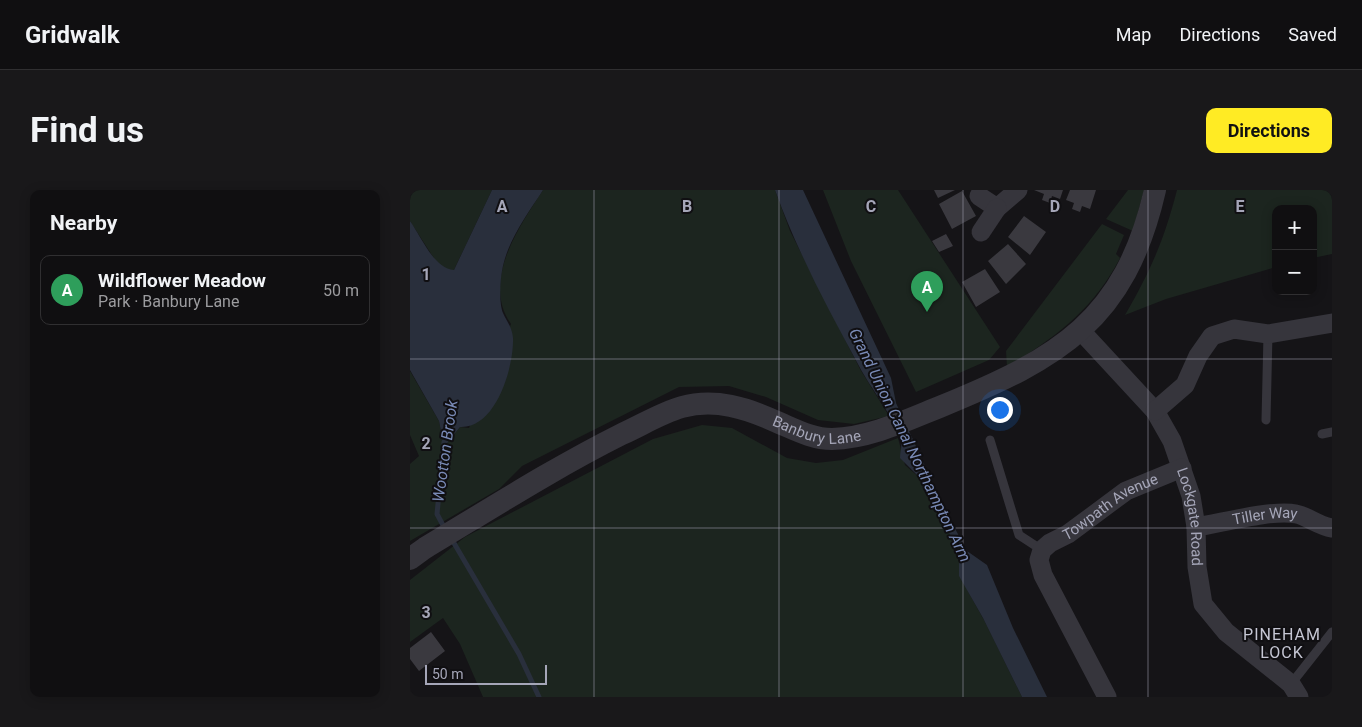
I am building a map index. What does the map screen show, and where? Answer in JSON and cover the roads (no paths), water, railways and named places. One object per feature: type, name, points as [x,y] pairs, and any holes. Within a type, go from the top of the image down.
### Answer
[{"type":"street","points":[[981,232],[997,208],[1018,190]]},
{"type":"street","name":"Banbury Lane","points":[[417,553],[596,447],[663,413],[684,406],[707,404],[740,406],[813,437],[831,439],[892,426],[1020,372],[1081,332],[1106,302],[1128,272],[1148,220],[1155,190]]},
{"type":"street","points":[[979,196],[997,208]]},
{"type":"street","points":[[1155,411],[1185,385],[1198,356],[1212,336],[1234,329],[1268,334],[1332,323]]},
{"type":"street","name":"Lockgate Road","points":[[1081,332],[1155,411],[1172,441],[1191,496],[1196,528],[1197,567],[1204,604],[1226,632],[1295,690]]},
{"type":"street","name":"Towpath Avenue","points":[[1042,550],[1050,543],[1068,534],[1126,491],[1182,468]]},
{"type":"street","name":"Tiller Way","points":[[1196,528],[1275,514],[1297,514],[1313,523],[1332,528]]},
{"type":"street","points":[[1042,550],[1039,560],[1043,575],[1107,697]]},
{"type":"lane","points":[[1266,420],[1268,334]]},
{"type":"lane","points":[[1322,434],[1332,432]]},
{"type":"lane","points":[[990,440],[1019,535],[1042,550]]},
{"type":"lane","points":[[1295,690],[1332,632]]},
{"type":"water","points":[[492,190],[543,190],[513,239],[502,271],[500,287],[501,304],[513,338],[506,379],[493,407],[484,418],[473,425],[460,427],[444,447],[439,421],[410,370],[410,221],[434,258],[440,264],[454,270]]},
{"type":"water","name":"Grand Union Canal Northampton Arm","points":[[775,190],[803,190],[891,378],[896,403],[927,470],[928,478],[967,551],[987,565],[1013,628],[1047,697],[1022,697],[983,618],[959,576],[959,552],[921,479],[900,458],[901,443],[898,433],[864,375],[825,301],[793,235]]},
{"type":"waterway","name":"Wootton Brook","points":[[444,442],[437,514],[445,529]]},
{"type":"waterway","name":"Wootton Brook","points":[[451,538],[519,654],[539,697]]},
{"type":"place","name":"Wildflower Meadow","points":[[927,312]]},
{"type":"district","name":"PINEHAM LOCK","points":[[1282,643]]}]
